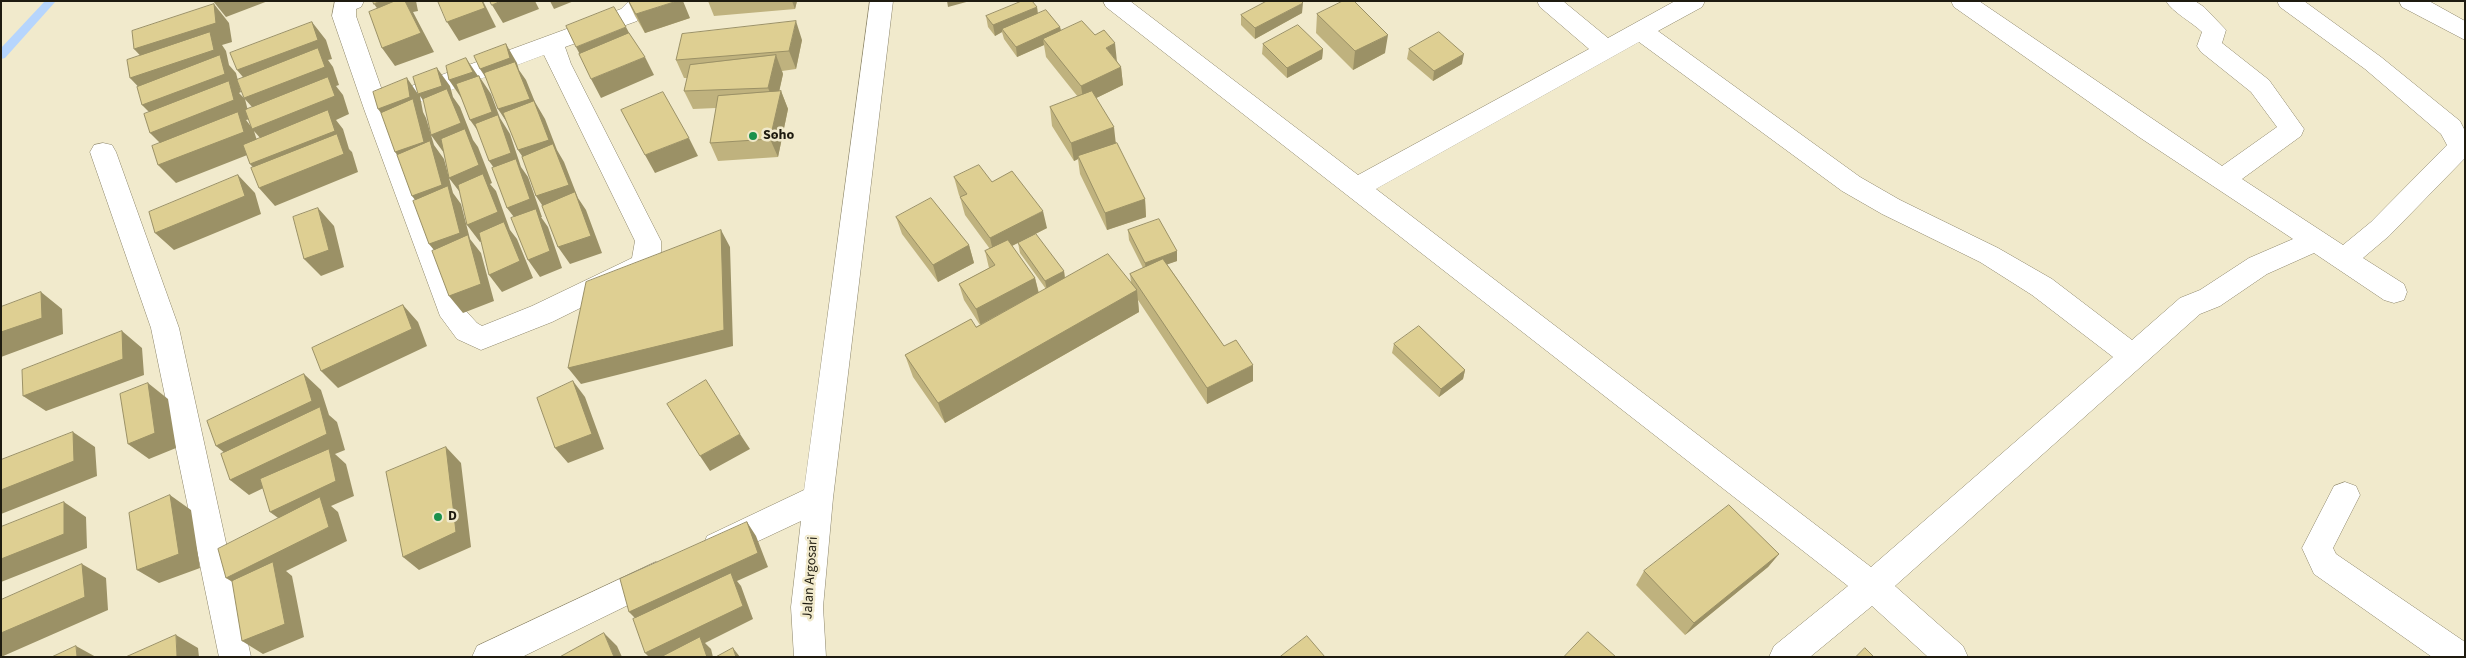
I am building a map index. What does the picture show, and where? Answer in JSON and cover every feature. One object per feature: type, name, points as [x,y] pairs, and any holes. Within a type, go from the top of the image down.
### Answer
[{"type":"street","points":[[353,1],[344,5],[344,16],[376,109],[454,316],[466,331],[481,338],[542,314],[642,265],[648,252],[648,241],[559,64],[552,43]]},
{"type":"street","points":[[376,109],[629,15],[643,1]]},
{"type":"street","name":"Jalan Argosari","points":[[810,657],[807,607],[818,498],[882,1]]},
{"type":"street","points":[[1114,1],[1872,586],[1952,657]]},
{"type":"street","points":[[1548,1],[1606,51]]},
{"type":"street","points":[[1357,188],[1694,1]]},
{"type":"street","points":[[1962,1],[2148,130],[2224,178],[2394,292]]},
{"type":"street","points":[[2177,1],[2196,13],[2214,30],[2208,45],[2260,86],[2292,129],[2224,178]]},
{"type":"street","points":[[2288,1],[2373,63],[2451,128],[2460,146],[2380,229],[2344,259]]},
{"type":"street","points":[[2410,1],[2465,32]]},
{"type":"street","points":[[1641,32],[1851,184],[1892,207],[1989,254],[2042,287],[2133,356]]},
{"type":"street","points":[[102,152],[165,328],[236,657]]},
{"type":"street","points":[[1785,657],[1872,586],[2190,306],[2210,298],[2258,266],[2316,241]]},
{"type":"street","points":[[2345,496],[2317,548],[2325,564],[2459,657]]},
{"type":"street","points":[[488,657],[818,498]]},
{"type":"building","points":[[395,1],[405,1],[421,33],[382,48],[369,12]]},
{"type":"building","points":[[438,1],[482,1],[485,8],[447,22]]},
{"type":"building","points":[[490,1],[501,1],[492,5]]},
{"type":"building","points":[[629,1],[677,1],[636,14]]},
{"type":"building","points":[[1022,1],[1032,1],[1037,7],[993,25],[986,16]]},
{"type":"building","points":[[1267,1],[1301,1],[1303,3],[1255,28],[1241,15]]},
{"type":"building","points":[[1343,1],[1354,1],[1388,35],[1355,51],[1317,14]]},
{"type":"building","points":[[214,4],[216,23],[134,49],[132,31]]},
{"type":"building","points":[[614,7],[626,27],[576,47],[566,26]]},
{"type":"building","points":[[1046,10],[1060,27],[1016,47],[1002,29]]},
{"type":"building","points":[[796,21],[789,51],[676,60],[682,34]]},
{"type":"building","points":[[1082,21],[1095,35],[1104,30],[1115,43],[1106,48],[1121,67],[1081,86],[1043,39]]},
{"type":"building","points":[[312,22],[318,40],[237,70],[230,53]]},
{"type":"building","points":[[1298,25],[1323,49],[1287,68],[1263,44]]},
{"type":"building","points":[[210,32],[214,50],[130,78],[127,60]]},
{"type":"building","points":[[1439,32],[1464,54],[1434,71],[1409,49]]},
{"type":"building","points":[[629,33],[645,57],[591,79],[579,54]]},
{"type":"building","points":[[506,44],[510,58],[480,69],[474,56]]},
{"type":"building","points":[[318,48],[325,67],[244,98],[237,80]]},
{"type":"building","points":[[220,55],[225,74],[142,105],[137,87]]},
{"type":"building","points":[[776,55],[768,88],[684,91],[690,65]]},
{"type":"building","points":[[466,58],[473,72],[449,80],[446,66]]},
{"type":"building","points":[[515,62],[530,99],[498,109],[484,73]]},
{"type":"building","points":[[437,68],[442,86],[418,94],[413,77]]},
{"type":"building","points":[[479,76],[492,112],[470,120],[456,84]]},
{"type":"building","points":[[328,77],[335,96],[252,129],[245,110]]},
{"type":"building","points":[[407,78],[410,97],[378,109],[373,92]]},
{"type":"building","points":[[229,81],[234,100],[150,133],[144,114]]},
{"type":"building","points":[[447,89],[461,123],[431,135],[423,99]]},
{"type":"building","points":[[781,91],[770,139],[710,143],[718,96]]},
{"type":"building","points":[[1092,91],[1114,127],[1071,143],[1050,107]]},
{"type":"building","points":[[663,92],[689,138],[645,155],[621,110]]},
{"type":"building","points":[[413,99],[424,142],[395,152],[381,113]]},
{"type":"building","points":[[534,101],[549,140],[518,150],[503,113]]},
{"type":"building","points":[[328,110],[335,131],[250,164],[243,145]]},
{"type":"building","points":[[238,112],[244,132],[158,165],[152,146]]},
{"type":"building","points":[[498,115],[511,153],[489,161],[475,124]]},
{"type":"building","points":[[465,129],[479,165],[449,178],[441,139]]},
{"type":"building","points":[[337,134],[344,154],[259,188],[251,168]]},
{"type":"building","points":[[430,141],[442,185],[412,196],[397,155]]},
{"type":"building","points":[[1117,143],[1145,199],[1105,213],[1078,156]]},
{"type":"building","points":[[553,144],[569,185],[536,196],[522,157]]},
{"type":"building","points":[[516,159],[530,199],[507,208],[492,168]]},
{"type":"building","points":[[979,165],[992,182],[1012,171],[1043,211],[990,238],[960,197],[967,194],[954,177]]},
{"type":"building","points":[[483,174],[498,212],[467,225],[458,185]]},
{"type":"building","points":[[238,175],[245,196],[155,233],[149,212]]},
{"type":"building","points":[[448,186],[460,233],[429,244],[413,201]]},
{"type":"building","points":[[575,192],[591,236],[558,247],[542,206]]},
{"type":"building","points":[[931,198],[969,245],[933,265],[896,217]]},
{"type":"building","points":[[318,208],[329,250],[304,259],[293,217]]},
{"type":"building","points":[[536,209],[550,251],[528,260],[511,218]]},
{"type":"building","points":[[1159,219],[1177,251],[1145,263],[1128,230]]},
{"type":"building","points":[[504,222],[520,261],[489,275],[479,233]]},
{"type":"building","points":[[721,230],[724,330],[568,368],[586,282]]},
{"type":"building","points":[[1036,234],[1064,271],[1045,281],[1018,243]]},
{"type":"building","points":[[468,235],[481,284],[449,296],[432,251]]},
{"type":"building","points":[[1008,240],[1035,278],[976,309],[959,284],[995,265],[985,251]]},
{"type":"building","points":[[1108,254],[1137,290],[938,403],[905,355],[971,319],[976,327]]},
{"type":"building","points":[[1163,259],[1224,346],[1236,340],[1253,365],[1207,388],[1130,274]]},
{"type":"building","points":[[41,292],[42,318],[1,332],[1,307]]},
{"type":"building","points":[[403,305],[412,329],[321,371],[312,348]]},
{"type":"building","points":[[1419,326],[1465,370],[1441,389],[1394,344]]},
{"type":"building","points":[[122,331],[123,359],[23,396],[22,370]]},
{"type":"building","points":[[304,374],[312,401],[216,446],[207,421]]},
{"type":"building","points":[[706,380],[740,434],[700,456],[667,404]]},
{"type":"building","points":[[573,381],[592,434],[555,448],[537,398]]},
{"type":"building","points":[[148,383],[155,433],[128,444],[120,394]]},
{"type":"building","points":[[320,407],[327,434],[230,480],[221,454]]},
{"type":"building","points":[[73,432],[74,461],[1,490],[1,460]]},
{"type":"building","points":[[446,447],[456,532],[403,557],[386,472]]},
{"type":"building","points":[[329,449],[336,481],[270,512],[260,479]]},
{"type":"building","points":[[170,495],[179,554],[137,570],[129,513]]},
{"type":"building","points":[[320,497],[329,527],[226,578],[218,549]]},
{"type":"building","points":[[64,502],[64,534],[1,559],[1,527]]},
{"type":"building","points":[[1729,505],[1779,554],[1694,623],[1644,571]]},
{"type":"building","points":[[747,522],[758,553],[629,612],[620,579]]},
{"type":"building","points":[[273,562],[285,624],[242,641],[232,581]]},
{"type":"building","points":[[82,564],[85,597],[1,633],[1,600]]},
{"type":"building","points":[[731,573],[743,606],[645,653],[633,619]]},
{"type":"building","points":[[1588,632],[1616,657],[1564,657]]},
{"type":"building","points":[[604,633],[614,657],[560,657]]},
{"type":"building","points":[[176,635],[177,657],[126,657]]},
{"type":"building","points":[[1307,636],[1325,657],[1280,657]]},
{"type":"building","points":[[700,637],[707,657],[661,657]]},
{"type":"building","points":[[76,646],[77,657],[52,657]]},
{"type":"building","points":[[733,648],[736,657],[716,657]]},
{"type":"building","points":[[1865,648],[1874,657],[1856,657]]},
{"type":"waterway","points":[[1,55],[51,1]]},
{"type":"place","name":"Soho","points":[[753,136]]},
{"type":"place","name":"D","points":[[438,517]]}]
